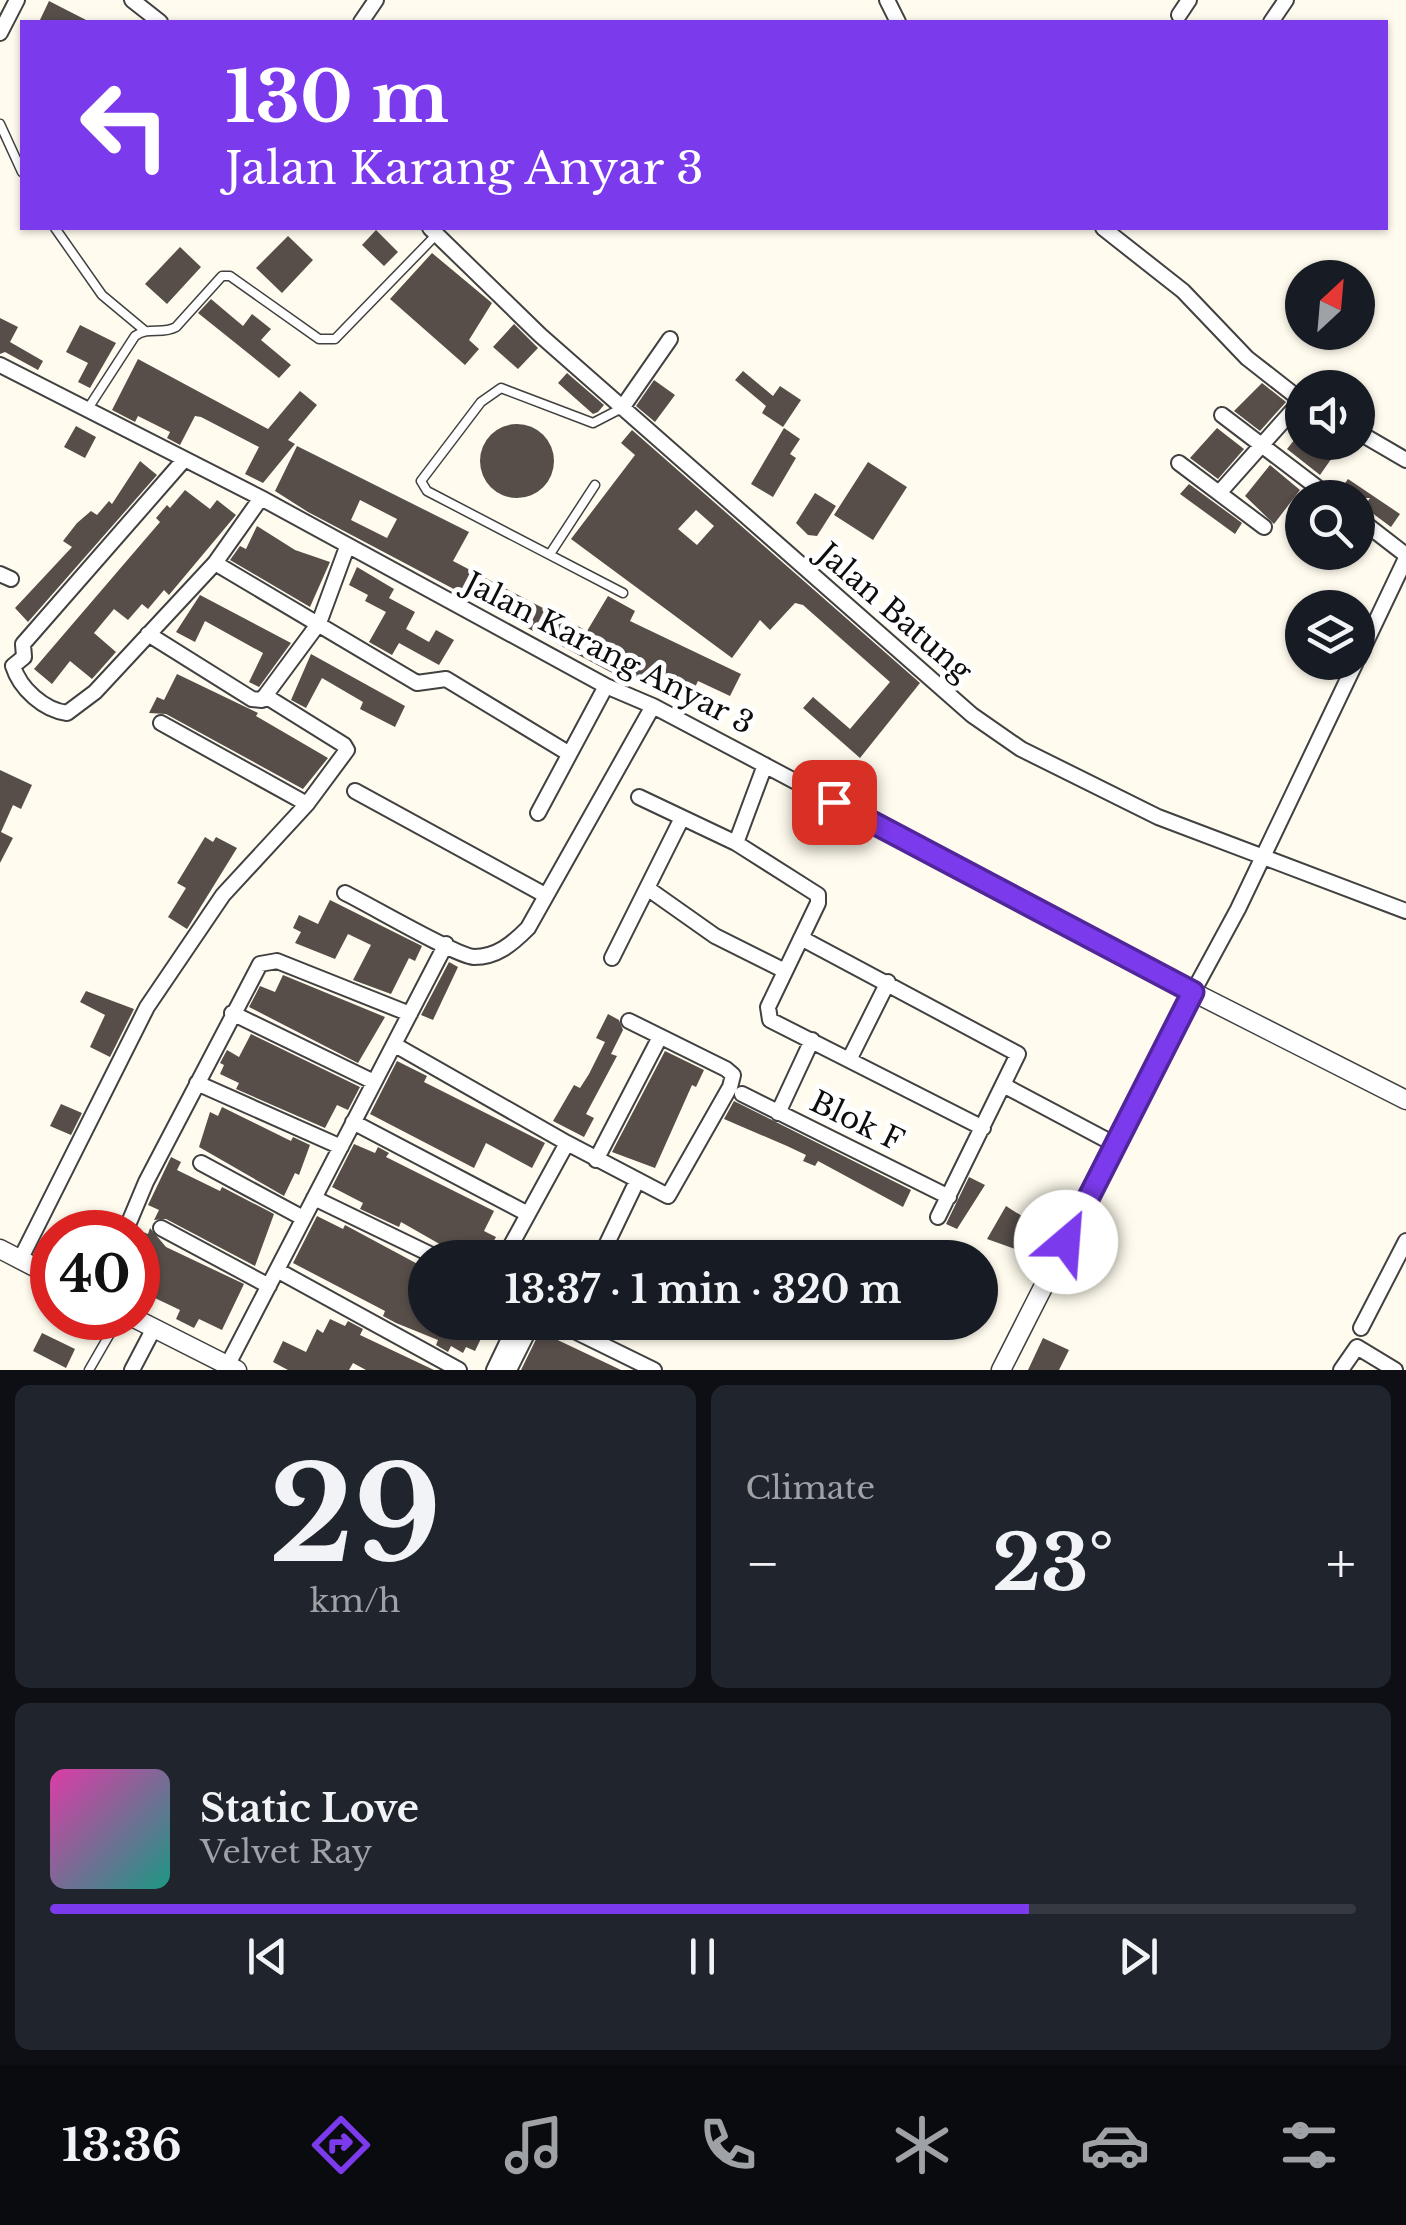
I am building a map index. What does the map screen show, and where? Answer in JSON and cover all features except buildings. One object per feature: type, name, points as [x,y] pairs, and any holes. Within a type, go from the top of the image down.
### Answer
[{"type":"street","points":[[0,32],[17,0]]},
{"type":"street","points":[[132,0],[157,20]]},
{"type":"street","points":[[1179,14],[1189,0]]},
{"type":"street","name":"Jalan Batung","points":[[434,230],[622,408],[972,716],[1020,749],[1158,817],[1406,911]]},
{"type":"street","points":[[1106,230],[1182,291],[1247,358],[1285,388]]},
{"type":"street","points":[[622,408],[670,339]]},
{"type":"street","name":"Jalan Karang Anyar 3","points":[[0,365],[261,498],[606,686],[653,706],[1193,992],[1406,1100]]},
{"type":"street","points":[[1222,414],[1308,480]]},
{"type":"street","points":[[1219,493],[1285,419]]},
{"type":"street","points":[[1375,442],[1406,460]]},
{"type":"street","points":[[183,460],[23,644],[24,657],[13,666],[25,689],[53,711],[67,713],[96,692],[215,563],[261,498]]},
{"type":"street","points":[[1179,463],[1264,527]]},
{"type":"street","points":[[1375,531],[1406,556],[1375,622]]},
{"type":"street","points":[[267,698],[319,623],[347,547]]},
{"type":"street","points":[[215,563],[417,682],[446,679],[568,752]]},
{"type":"street","points":[[20,1260],[147,1008],[223,896],[307,804],[346,750],[344,745],[267,698],[252,699],[148,634]]},
{"type":"street","points":[[1001,1370],[1348,680]]},
{"type":"street","points":[[538,813],[606,686]]},
{"type":"street","points":[[346,893],[467,956],[496,953],[528,928],[653,706]]},
{"type":"street","points":[[161,723],[307,804]]},
{"type":"street","points":[[736,844],[765,765]]},
{"type":"street","points":[[354,791],[545,895]]},
{"type":"street","points":[[638,798],[736,844],[818,895],[818,903],[785,970],[768,1016],[983,1128]]},
{"type":"street","points":[[612,958],[682,818]]},
{"type":"street","points":[[647,888],[715,936],[785,970]]},
{"type":"street","points":[[801,938],[1016,1052],[1020,1058],[938,1216]]},
{"type":"street","points":[[160,1331],[230,1368],[268,1286],[446,944]]},
{"type":"street","points":[[135,1210],[260,964],[277,962],[410,1014]]},
{"type":"street","points":[[850,1058],[888,982]]},
{"type":"street","points":[[232,1013],[374,1082]]},
{"type":"street","points":[[395,1045],[596,1160],[668,1196],[674,1192],[732,1079],[726,1069],[629,1021]]},
{"type":"street","points":[[596,1160],[660,1037]]},
{"type":"street","points":[[778,1112],[812,1040]]},
{"type":"street","points":[[197,1083],[341,1147]]},
{"type":"street","points":[[1005,1086],[1116,1145]]},
{"type":"street","name":"Blok F","points":[[742,1094],[949,1198]]},
{"type":"street","points":[[353,1122],[528,1214]]},
{"type":"street","points":[[514,1240],[567,1143]]},
{"type":"street","points":[[201,1163],[304,1218]]},
{"type":"street","points":[[609,1240],[637,1181]]},
{"type":"street","points":[[314,1198],[408,1243]]},
{"type":"street","points":[[161,1228],[268,1286]]},
{"type":"street","points":[[1361,1328],[1406,1241]]},
{"type":"street","points":[[0,1250],[30,1265]]},
{"type":"street","points":[[277,1270],[459,1370]]},
{"type":"street","points":[[132,1370],[148,1340]]},
{"type":"street","points":[[494,1370],[508,1340]]},
{"type":"street","points":[[509,1370],[524,1340]]},
{"type":"street","points":[[593,1340],[654,1370]]},
{"type":"street","points":[[1341,1370],[1357,1347],[1395,1370]]},
{"type":"lane","points":[[0,124],[20,168]]},
{"type":"lane","points":[[56,230],[102,295],[144,330],[168,332],[176,327],[222,276],[230,276],[320,338],[335,339],[434,230]]},
{"type":"lane","points":[[86,410],[135,336],[144,330]]},
{"type":"lane","points":[[622,408],[592,423],[501,388],[480,402],[422,481],[427,491],[623,592]]},
{"type":"lane","points":[[550,554],[595,484]]},
{"type":"lane","points":[[90,1370],[106,1340]]},
{"type":"route","points":[[834,802],[1193,992],[1066,1242]]}]
